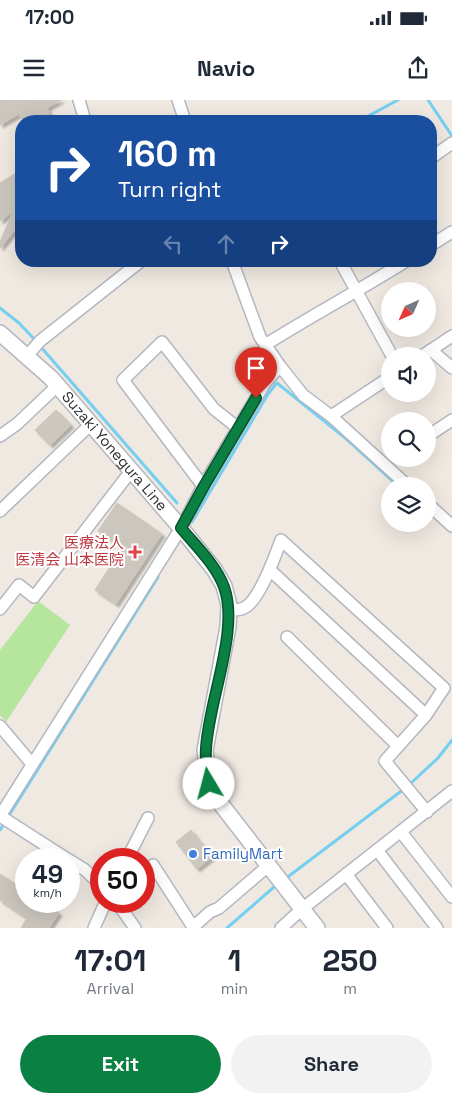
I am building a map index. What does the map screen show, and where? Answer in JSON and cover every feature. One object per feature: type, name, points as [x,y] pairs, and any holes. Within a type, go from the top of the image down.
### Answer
[{"type":"main road","name":"Suzaki Yonegura Line","points":[[0,333],[34,347],[57,386],[131,471],[184,521],[224,586],[229,610],[228,627],[208,733],[206,766],[209,784],[217,799],[317,928]]},
{"type":"street","points":[[80,100],[84,115]]},
{"type":"street","points":[[178,100],[183,115]]},
{"type":"street","points":[[437,154],[452,143]]},
{"type":"street","points":[[437,241],[452,232]]},
{"type":"street","points":[[34,347],[134,267]]},
{"type":"street","points":[[234,267],[260,337],[280,366],[303,395],[331,416],[381,461]]},
{"type":"street","points":[[343,267],[387,347]]},
{"type":"street","points":[[265,345],[397,267]]},
{"type":"street","points":[[435,347],[452,336]]},
{"type":"street","points":[[204,486],[123,380],[162,342],[214,409],[238,428]]},
{"type":"street","points":[[436,359],[452,368]]},
{"type":"street","points":[[51,848],[3,818],[32,764],[184,521],[266,383],[280,366]]},
{"type":"street","points":[[331,416],[381,383]]},
{"type":"street","points":[[0,436],[17,424],[57,386]]},
{"type":"street","points":[[436,431],[452,420]]},
{"type":"street","points":[[0,511],[90,424]]},
{"type":"street","points":[[388,467],[399,477]]},
{"type":"street","points":[[0,609],[19,585],[34,597],[131,471]]},
{"type":"street","points":[[436,511],[452,526]]},
{"type":"street","points":[[229,610],[244,608],[254,599],[270,570],[281,540],[444,688],[426,715],[385,761],[427,812]]},
{"type":"street","points":[[270,570],[426,715]]},
{"type":"street","points":[[287,637],[398,746]]},
{"type":"street","points":[[1,729],[32,764]]},
{"type":"street","points":[[281,928],[302,908],[377,850],[427,812],[450,799]]},
{"type":"street","points":[[133,848],[148,818]]},
{"type":"street","points":[[401,832],[452,897]]},
{"type":"street","points":[[377,850],[436,928]]},
{"type":"street","points":[[155,868],[193,927],[210,912],[219,908],[268,866]]},
{"type":"street","points":[[80,867],[90,876]]},
{"type":"street","points":[[346,874],[387,928]]},
{"type":"street","points":[[94,928],[101,913]]},
{"type":"street","points":[[124,913],[135,928]]},
{"type":"green space","points":[[38,601],[70,625],[6,722],[0,715],[0,650]]},
{"type":"building","points":[[0,100],[61,100],[47,108],[50,114],[48,115],[19,114],[0,125]]},
{"type":"building","points":[[15,174],[15,230],[0,248],[0,242],[13,212],[0,221],[0,183]]},
{"type":"building","points":[[56,410],[71,425],[50,445],[35,430]]},
{"type":"building","points":[[117,503],[162,534],[116,604],[95,590],[122,548],[98,531]]},
{"type":"building","points":[[191,830],[212,857],[197,869],[176,842]]},
{"type":"building","points":[[0,874],[15,884],[15,910],[0,900]]},
{"type":"building","points":[[20,913],[59,913],[49,928],[21,928],[27,918]]},
{"type":"waterway","points":[[370,115],[398,100]]},
{"type":"waterway","points":[[428,100],[452,136]]},
{"type":"waterway","points":[[0,308],[19,323],[36,341]]},
{"type":"waterway","points":[[40,346],[177,503]]},
{"type":"waterway","points":[[192,522],[268,394],[277,383],[344,437],[388,477]]},
{"type":"waterway","points":[[8,817],[158,577]]},
{"type":"waterway","points":[[409,785],[438,758],[452,740]]},
{"type":"waterway","points":[[289,876],[404,789]]},
{"type":"waterway","points":[[0,830],[5,822]]},
{"type":"waterway","points":[[227,928],[274,887]]},
{"type":"place","name":"医療法人 医清会 山本医院","points":[[135,552]]},
{"type":"place","name":"FamilyMart","points":[[193,854]]},
{"type":"route","points":[[209,784],[206,750],[228,627],[229,605],[224,586],[214,569],[181,528],[256,398]]}]
